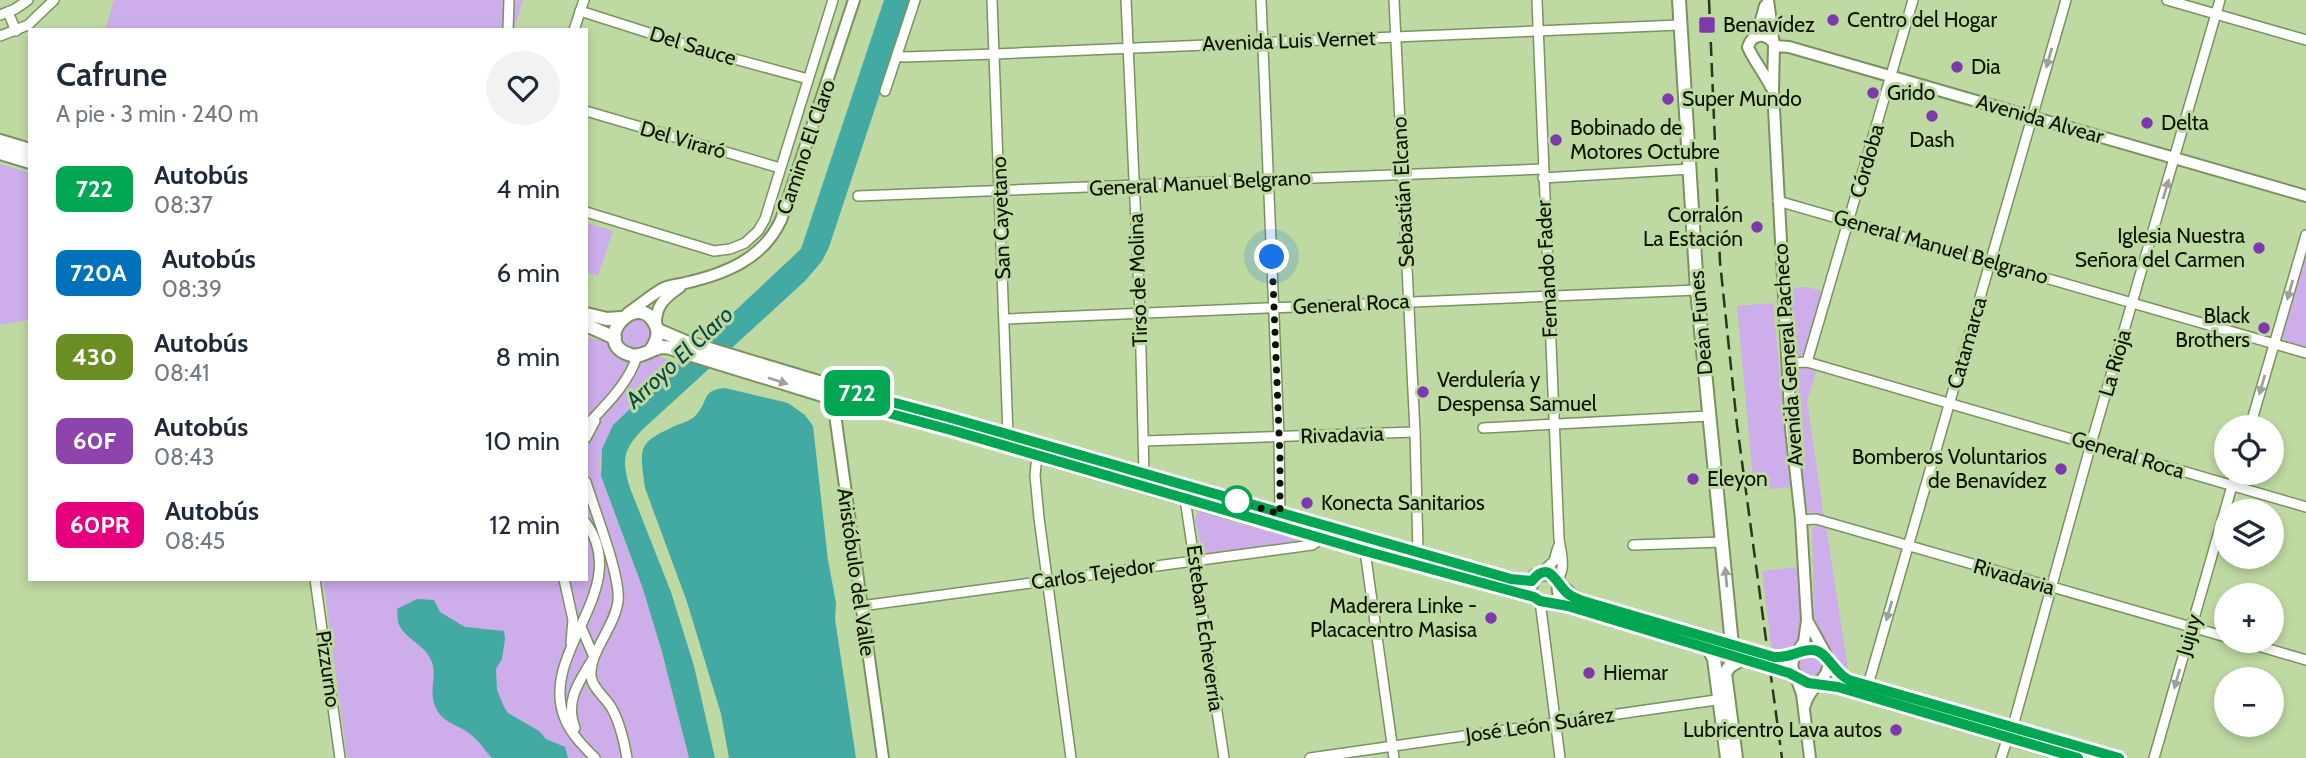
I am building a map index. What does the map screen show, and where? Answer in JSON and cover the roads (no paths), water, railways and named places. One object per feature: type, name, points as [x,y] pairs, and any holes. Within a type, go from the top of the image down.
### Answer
[{"type":"main road","name":"Deán Funes","points":[[1679,0],[1697,290],[1732,645]]},
{"type":"main road","points":[[0,141],[28,149]]},
{"type":"main road","points":[[0,153],[28,161]]},
{"type":"main road","points":[[588,314],[607,319],[633,313],[647,315],[657,327],[682,346],[1037,456],[1541,600],[1797,677],[1808,683],[1838,687],[2119,758]]},
{"type":"main road","points":[[615,338],[617,324],[624,316]]},
{"type":"main road","points":[[588,326],[615,338],[623,351],[637,356],[665,347],[682,346]]},
{"type":"main road","points":[[650,351],[655,345],[657,327]]},
{"type":"main road","points":[[832,392],[1008,435],[1511,579],[1551,574],[1572,596],[1583,601],[1774,657],[1794,656],[1815,650],[1825,655],[1842,677],[2010,732],[2077,758]]},
{"type":"main road","points":[[1536,577],[1530,589],[1541,600]]},
{"type":"main road","points":[[1541,600],[1558,594],[1559,582]]},
{"type":"main road","points":[[1710,650],[1736,758]]},
{"type":"main road","points":[[1727,758],[1723,699],[1725,673],[1740,660]]},
{"type":"street","points":[[20,29],[8,12],[28,0]]},
{"type":"street","points":[[0,36],[20,29],[36,19],[54,0]]},
{"type":"street","points":[[508,28],[509,0]]},
{"type":"street","points":[[575,28],[583,0]]},
{"type":"street","points":[[588,213],[714,251],[745,243],[762,226],[833,0]]},
{"type":"street","name":"Camino El Claro","points":[[624,316],[666,288],[685,284],[746,261],[765,246],[777,229],[854,0]]},
{"type":"street","points":[[885,91],[915,0]]},
{"type":"street","name":"San Cayetano","points":[[992,0],[1008,435]]},
{"type":"street","name":"Tirso de Molina","points":[[1126,0],[1140,313],[1144,475]]},
{"type":"street","points":[[1261,0],[1280,514]]},
{"type":"street","name":"Sebastián Elcano","points":[[1394,0],[1415,432],[1418,552]]},
{"type":"street","name":"Fernando Fader","points":[[1537,0],[1559,539],[1563,567],[1559,582]]},
{"type":"street","points":[[1756,37],[1763,35],[1773,46],[1766,60],[1757,60],[1748,47],[1756,37],[1767,0]]},
{"type":"street","name":"Avenida General Pacheco","points":[[1767,0],[1773,46],[1778,201],[1791,429],[1801,520],[1807,620],[1804,642],[1794,656],[1792,666],[1802,694],[1810,758]]},
{"type":"street","name":"Córdoba","points":[[1807,362],[1913,0]]},
{"type":"street","name":"Catamarca","points":[[1868,685],[2066,0]]},
{"type":"street","points":[[2167,0],[2306,40]]},
{"type":"street","name":"La Rioja","points":[[2001,758],[2220,0]]},
{"type":"street","name":"Del Sauce","points":[[580,11],[709,52],[808,79]]},
{"type":"street","name":"Avenida Luis Vernet","points":[[897,56],[1680,25]]},
{"type":"street","name":"Avenida Alvear","points":[[1773,46],[1789,47],[2306,197]]},
{"type":"street","name":"Avenida General Pacheco","points":[[1757,60],[1773,89]]},
{"type":"street","name":"Del Viraró","points":[[588,112],[780,168]]},
{"type":"street","name":"General Manuel Belgrano","points":[[858,196],[1403,174],[1543,174],[1690,169]]},
{"type":"street","name":"General Manuel Belgrano","points":[[1778,201],[2306,353]]},
{"type":"street","points":[[2253,415],[2306,235]]},
{"type":"street","name":"Camino El Claro","points":[[657,327],[656,315],[662,302],[685,284]]},
{"type":"street","name":"General Roca","points":[[1005,319],[1697,290]]},
{"type":"street","points":[[588,424],[613,398],[637,356]]},
{"type":"street","name":"General Roca","points":[[1788,363],[1807,362],[2306,507]]},
{"type":"street","name":"Aristóbulo del Valle","points":[[832,392],[883,758]]},
{"type":"street","points":[[588,434],[600,411]]},
{"type":"street","points":[[1483,428],[1709,416]]},
{"type":"street","name":"Rivadavia","points":[[1144,441],[1415,432]]},
{"type":"street","points":[[1037,456],[1035,475],[1070,758]]},
{"type":"street","name":"Jujuy","points":[[2154,758],[2232,486]]},
{"type":"street","points":[[580,743],[572,722],[570,704],[574,692],[612,625],[618,600],[615,576],[588,488]]},
{"type":"street","name":"Esteban Echeverría","points":[[1185,499],[1224,758]]},
{"type":"street","name":"Rivadavia","points":[[1801,520],[1816,519],[2214,633]]},
{"type":"street","points":[[588,526],[596,536],[601,556],[596,588],[563,669],[561,701],[565,719],[580,743],[595,758]]},
{"type":"street","name":"Carlos Tejedor","points":[[861,606],[1312,545],[1322,538]]},
{"type":"street","name":"Fernando Fader","points":[[1536,577],[1553,561],[1559,539]]},
{"type":"street","points":[[1633,545],[1723,542]]},
{"type":"street","points":[[1365,551],[1394,758]]},
{"type":"street","name":"Pizzurno","points":[[315,581],[340,758]]},
{"type":"street","points":[[564,581],[573,620],[570,648]]},
{"type":"street","points":[[1541,600],[1560,758]]},
{"type":"street","name":"Avenida General Pacheco","points":[[1807,620],[1829,660]]},
{"type":"street","points":[[581,627],[594,657],[591,681],[612,707],[627,758]]},
{"type":"street","points":[[2282,653],[2306,660]]},
{"type":"street","points":[[1804,711],[1807,697],[1827,673],[1829,660]]},
{"type":"street","name":"José León Suárez","points":[[1310,758],[1723,699]]},
{"type":"water","name":"Arroyo El Claro","points":[[884,0],[911,0],[829,247],[822,261],[805,281],[642,430],[627,450],[625,463],[630,488],[671,592],[694,666],[715,758],[689,758],[643,589],[601,476],[602,449],[613,425],[801,249]]},
{"type":"water","points":[[725,388],[788,403],[805,415],[813,426],[828,560],[836,603],[835,619],[856,758],[729,758],[721,714],[687,602],[645,488],[642,463],[644,447],[648,442],[692,418],[712,391]]},
{"type":"water","points":[[417,599],[434,600],[440,612],[465,627],[504,631],[502,659],[496,669],[497,690],[504,707],[508,713],[539,731],[546,739],[565,747],[568,758],[492,758],[473,736],[440,715],[433,697],[432,662],[426,652],[402,630],[398,621],[397,609]]},
{"type":"railway","points":[[1709,0],[1720,262],[1737,425],[1782,758]]},
{"type":"place","name":"Centro del Hogar","points":[[1833,20]]},
{"type":"place","name":"Benavídez","points":[[1707,25]]},
{"type":"place","name":"Dia","points":[[1957,67]]},
{"type":"place","name":"Grido","points":[[1873,93]]},
{"type":"place","name":"Super Mundo","points":[[1668,99]]},
{"type":"place","name":"Dash","points":[[1932,116]]},
{"type":"place","name":"Delta","points":[[2147,123]]},
{"type":"place","name":"Bobinado de Motores Octubre","points":[[1556,140]]},
{"type":"place","name":"Corralón La Estación","points":[[1757,227]]},
{"type":"place","name":"Iglesia Nuestra Señora del Carmen","points":[[2259,248]]},
{"type":"place","name":"Black Brothers","points":[[2264,328]]},
{"type":"place","name":"Verdulería y Despensa Samuel","points":[[1423,392]]},
{"type":"place","name":"Bomberos Voluntarios de Benavídez","points":[[2061,469]]},
{"type":"place","name":"Eleyon","points":[[1693,479]]},
{"type":"place","name":"Konecta Sanitarios","points":[[1307,503]]},
{"type":"place","name":"Maderera Linke - Placacentro Masisa","points":[[1491,618]]},
{"type":"place","name":"Hiemar","points":[[1589,673]]},
{"type":"place","name":"Lubricentro Lava autos","points":[[1896,730]]}]
